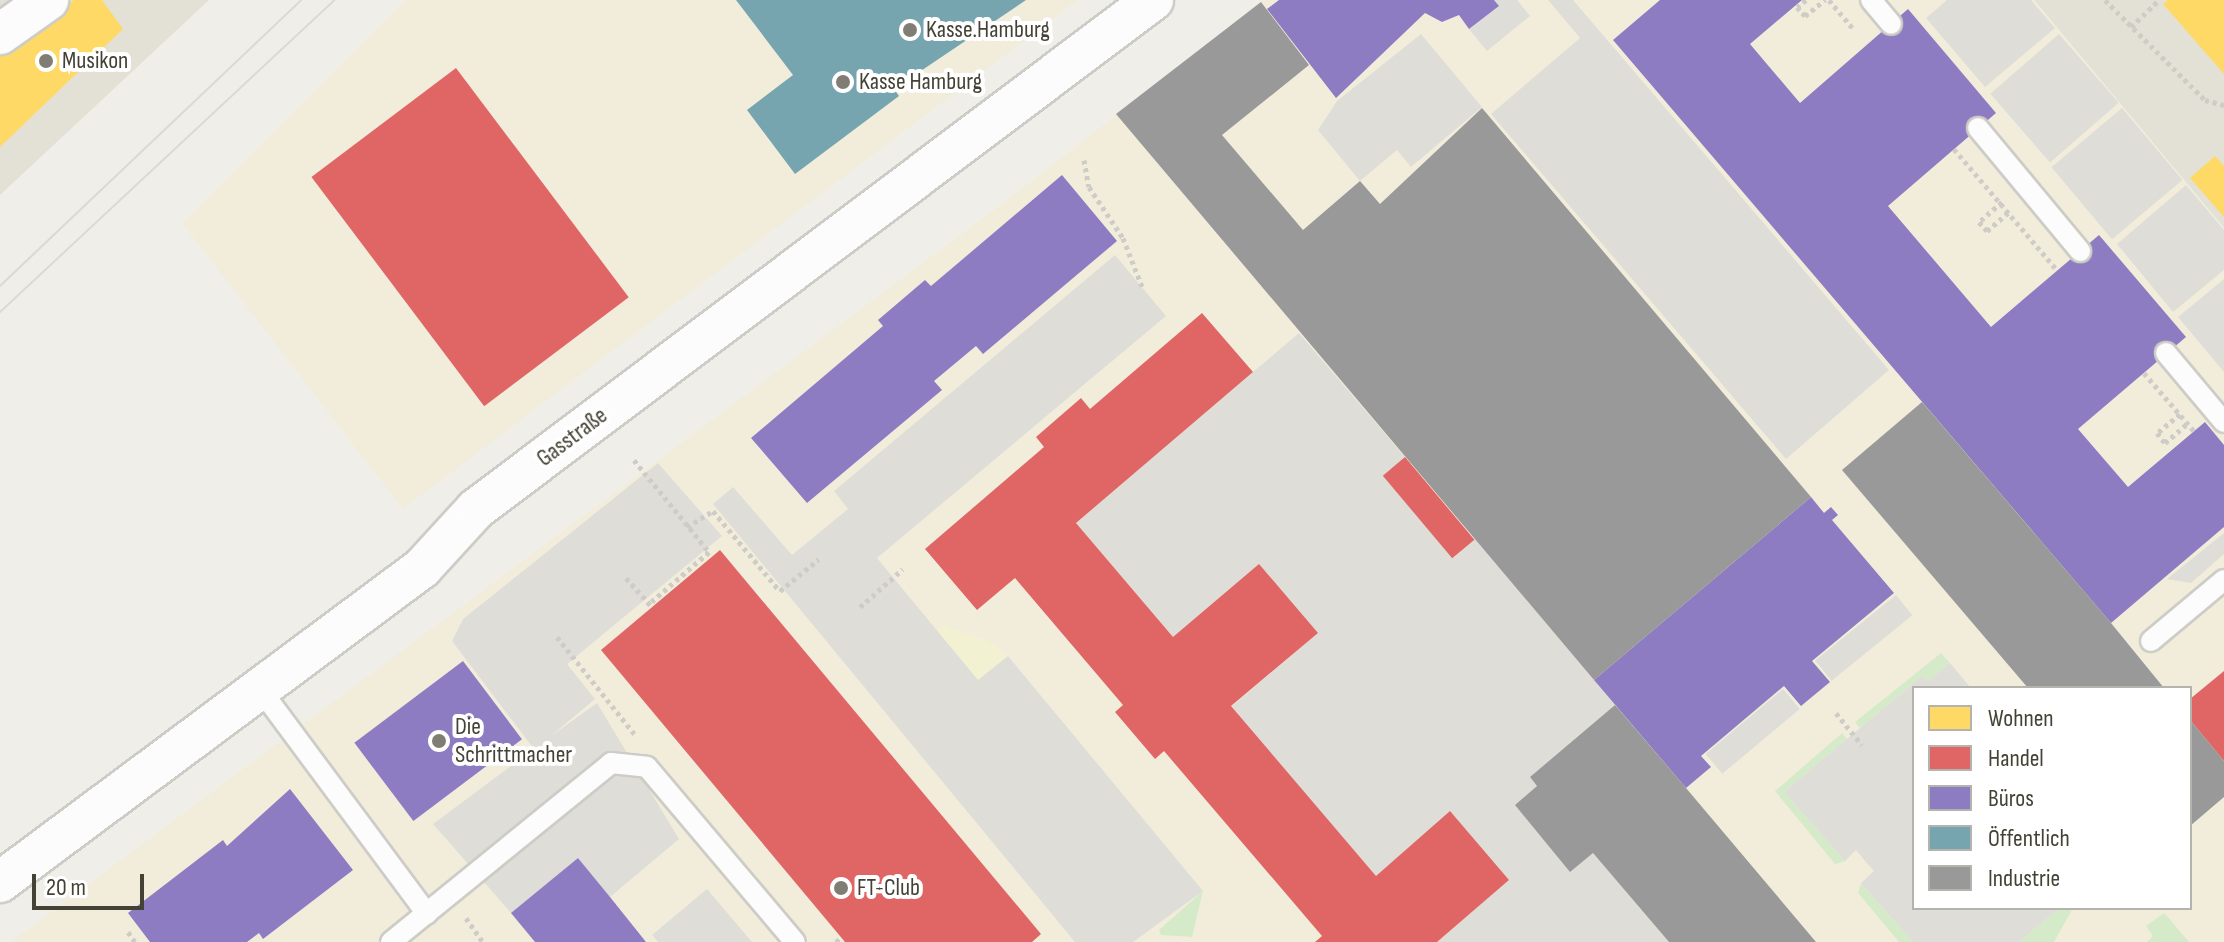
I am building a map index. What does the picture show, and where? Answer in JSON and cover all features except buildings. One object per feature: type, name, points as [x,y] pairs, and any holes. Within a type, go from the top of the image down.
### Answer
[{"type":"street","points":[[0,34],[48,0]]},
{"type":"street","name":"Gasstraße","points":[[0,882],[422,568],[476,509],[1153,0]]},
{"type":"lane","points":[[1871,0],[1891,24]]},
{"type":"lane","points":[[1978,128],[2080,251]]},
{"type":"lane","points":[[2166,353],[2224,422]]},
{"type":"lane","points":[[2151,641],[2224,580]]},
{"type":"lane","points":[[260,689],[427,914]]},
{"type":"lane","points":[[391,942],[611,763],[647,767],[795,942]]},
{"type":"path","points":[[1806,0],[1797,7],[1805,16],[1827,0],[1857,34]]},
{"type":"path","points":[[2105,0],[2205,100],[2224,105]]},
{"type":"path","points":[[2131,27],[2159,0]]},
{"type":"path","points":[[1954,149],[2057,270]]},
{"type":"path","points":[[1084,160],[1089,187],[1123,238],[1143,289]]},
{"type":"path","points":[[2008,213],[1987,231],[1979,222],[2024,184]]},
{"type":"path","points":[[2144,373],[2194,431]]},
{"type":"path","points":[[2187,424],[2165,443],[2157,433],[2202,395]]},
{"type":"path","points":[[626,578],[650,606],[709,552],[634,460]]},
{"type":"path","points":[[687,527],[713,511],[780,591],[819,559]]},
{"type":"path","points":[[860,607],[903,569]]},
{"type":"path","points":[[557,637],[634,731],[647,767]]},
{"type":"path","points":[[1836,713],[1862,745]]},
{"type":"path","points":[[128,932],[135,942]]},
{"type":"shaded area","points":[[0,0],[209,0],[0,195]]},
{"type":"shaded area","points":[[406,0],[1078,0],[403,509],[182,223]]},
{"type":"shaded area","points":[[1263,0],[2034,0],[2224,228],[2224,942],[11,942],[1006,201]]},
{"type":"shaded area","points":[[1494,0],[1517,0],[1530,16],[1487,51],[1469,29],[1498,7]]},
{"type":"shaded area","points":[[1548,0],[1573,0],[1889,370],[1786,459],[1491,114],[1580,38]]},
{"type":"shaded area","points":[[1947,0],[2031,0],[2055,28],[1985,87],[1926,18]]},
{"type":"shaded area","points":[[2034,0],[2224,0],[2224,228]]},
{"type":"shaded area","points":[[1421,34],[1482,107],[1411,167],[1397,150],[1360,181],[1318,130],[1337,101]]},
{"type":"shaded area","points":[[2059,34],[2119,103],[2050,162],[1990,94]]},
{"type":"shaded area","points":[[2122,108],[2182,180],[2112,239],[2052,167]]},
{"type":"shaded area","points":[[2186,185],[2224,230],[2224,270],[2173,312],[2117,244]]},
{"type":"shaded area","points":[[1115,255],[1166,316],[877,558],[978,680],[1008,656],[1203,891],[1133,942],[1075,942],[713,504],[733,487],[792,555],[848,509],[834,491]]},
{"type":"shaded area","points":[[2224,279],[2224,372],[2178,317]]},
{"type":"shaded area","points":[[1299,333],[1405,457],[1383,476],[1453,558],[1475,539],[1615,705],[1530,777],[1537,786],[1515,805],[1570,871],[1593,853],[1669,942],[1437,942],[1509,880],[1450,812],[1376,876],[1231,707],[1318,633],[1173,637],[1076,523]]},
{"type":"shaded area","points":[[658,463],[722,536],[567,664],[595,699],[551,736],[597,703],[679,839],[610,897],[578,858],[511,913],[433,824],[534,749],[452,641],[463,619]]},
{"type":"shaded area","points":[[2224,533],[2224,554],[2191,583],[2167,579]]},
{"type":"shaded area","points":[[1896,595],[1912,615],[1832,681],[1815,660]]},
{"type":"shaded area","points":[[1941,653],[1950,663],[1928,683],[1922,676],[1860,728],[1855,722]]},
{"type":"shaded area","points":[[1950,663],[1969,686],[1912,686],[1912,910],[2057,910],[2019,942],[1913,942],[1861,883],[1874,871],[1856,850],[1845,861],[1784,792],[1922,676],[1928,682]]},
{"type":"shaded area","points":[[1783,689],[1800,709],[1722,774],[1706,754]]},
{"type":"shaded area","points":[[1842,733],[1847,739],[1784,792],[1845,861],[1835,864],[1775,791]]},
{"type":"shaded area","points":[[1861,883],[1913,942],[1899,942],[1858,893]]},
{"type":"shaded area","points":[[707,889],[752,942],[658,942],[652,935]]},
{"type":"shaded area","points":[[1203,891],[1192,937],[1161,935],[1159,930]]},
{"type":"shaded area","points":[[2057,910],[2072,910],[2054,942],[2019,942]]},
{"type":"shaded area","points":[[2164,913],[2189,942],[2147,942],[2153,936],[2146,926]]},
{"type":"sand","points":[[943,626],[990,642],[1008,656],[978,680],[937,631]]},
{"type":"tram line","points":[[0,286],[301,0]]},
{"type":"tram line","points":[[0,312],[334,0]]},
{"type":"place","name":"Kasse.Hamburg","points":[[910,30]]},
{"type":"place","name":"Musikon","points":[[46,61]]},
{"type":"place","name":"Kasse Hamburg","points":[[843,82]]},
{"type":"place","name":"Die Schrittmacher","points":[[439,741]]},
{"type":"place","name":"FT-Club","points":[[841,888]]}]
